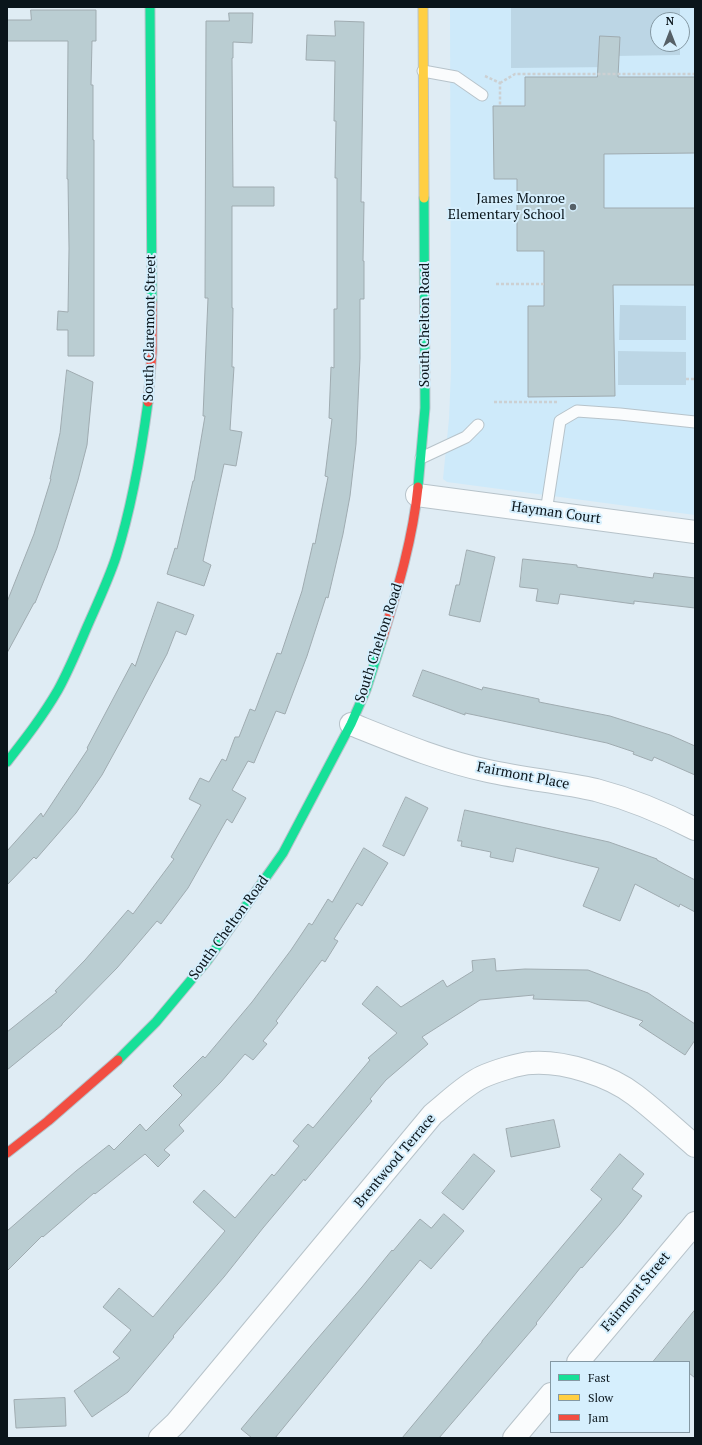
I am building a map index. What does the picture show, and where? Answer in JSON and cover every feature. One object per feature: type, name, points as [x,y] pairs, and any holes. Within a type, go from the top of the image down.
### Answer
[{"type":"main road","name":"South Claremont Street","points":[[7,762],[54,698],[101,597],[119,547],[133,495],[144,440],[150,396],[152,352],[150,7]]},
{"type":"main road","name":"South Chelton Road","points":[[7,1153],[48,1121],[105,1072],[156,1022],[207,961],[284,853],[351,724],[366,690],[396,599],[409,542],[421,458],[425,408],[423,7]]},
{"type":"street","name":"Hayman Court","points":[[416,495],[695,532]]},
{"type":"street","name":"Fairmont Place","points":[[351,724],[416,750],[488,771],[596,790],[636,803],[695,829]]},
{"type":"street","name":"Brentwood Terrace","points":[[160,1438],[176,1423],[434,1114],[456,1095],[482,1078],[531,1062],[582,1068],[608,1079],[634,1094],[695,1146]]},
{"type":"street","name":"Fairmont Street","points":[[579,1361],[695,1223]]},
{"type":"street","points":[[514,1438],[550,1395]]},
{"type":"lane","points":[[423,71],[456,77],[482,95]]},
{"type":"lane","points":[[546,512],[560,421],[577,412],[620,414],[695,422]]},
{"type":"lane","points":[[421,458],[466,437],[478,425]]},
{"type":"path","points":[[500,83],[515,74],[695,74]]},
{"type":"path","points":[[496,284],[545,284]]},
{"type":"path","points":[[686,379],[695,379]]},
{"type":"shaded area","name":"James Monroe Elementary School","points":[[450,7],[695,7],[695,515],[447,482],[443,479],[449,419],[451,371]]},
{"type":"shaded area","points":[[511,7],[680,7],[680,12],[650,12],[650,52],[680,52],[680,55],[615,56],[615,67],[511,68]]},
{"type":"shaded area","points":[[620,305],[686,306],[686,340],[619,340]]},
{"type":"shaded area","points":[[618,351],[686,352],[686,385],[618,385]]},
{"type":"building","points":[[31,10],[96,10],[96,41],[92,41],[91,85],[93,85],[94,140],[94,356],[68,356],[68,330],[57,330],[58,311],[68,312],[68,41],[7,41],[7,20],[31,20]]},
{"type":"building","points":[[229,13],[253,13],[252,43],[233,42],[233,187],[274,187],[274,206],[232,206],[232,367],[234,367],[230,430],[242,432],[236,466],[224,464],[203,561],[211,565],[204,586],[167,574],[175,548],[177,549],[194,481],[205,416],[203,416],[208,298],[205,298],[206,21],[229,21]]},
{"type":"building","points":[[335,21],[364,22],[361,202],[364,202],[364,299],[360,299],[360,358],[356,444],[350,496],[328,598],[326,597],[307,656],[285,714],[276,711],[254,763],[248,761],[232,790],[246,798],[232,823],[227,819],[188,888],[161,924],[157,921],[117,968],[62,1025],[7,1070],[7,1032],[57,992],[55,991],[85,960],[128,910],[133,914],[174,859],[171,857],[201,805],[189,799],[200,778],[209,782],[222,759],[226,761],[235,737],[239,737],[250,709],[255,711],[277,653],[281,654],[302,591],[313,543],[315,544],[328,477],[325,476],[332,419],[329,418],[331,367],[334,368],[334,309],[337,309],[337,178],[335,178],[336,121],[334,121],[335,61],[306,60],[307,35],[335,36]]},
{"type":"building","name":"James Monroe Elementary School","points":[[600,36],[620,37],[618,77],[695,77],[695,153],[604,154],[604,208],[695,208],[695,285],[613,285],[615,396],[528,397],[528,306],[544,306],[544,251],[517,251],[517,179],[494,179],[493,106],[525,106],[525,77],[597,77]]},
{"type":"building","points":[[67,370],[93,382],[87,445],[57,548],[35,603],[7,653],[7,602],[34,534],[51,479],[60,433]]},
{"type":"building","points":[[467,550],[495,557],[480,622],[449,615],[456,585],[459,585]]},
{"type":"building","points":[[523,559],[577,565],[577,567],[653,578],[654,573],[695,578],[695,608],[634,601],[634,604],[560,594],[558,604],[536,601],[538,589],[520,587]]},
{"type":"building","points":[[158,602],[194,615],[186,635],[176,631],[167,654],[102,775],[76,813],[36,859],[34,857],[7,885],[7,851],[41,813],[43,817],[88,749],[87,748],[132,663],[135,666]]},
{"type":"building","points":[[423,670],[482,690],[483,687],[539,699],[539,702],[610,716],[670,735],[695,746],[695,775],[654,757],[652,761],[633,754],[634,752],[607,743],[465,713],[465,715],[413,696]]},
{"type":"building","points":[[406,797],[428,808],[404,856],[383,846]]},
{"type":"building","points":[[465,810],[609,842],[657,859],[695,880],[695,912],[680,904],[679,907],[635,884],[620,921],[583,906],[599,868],[516,848],[513,862],[490,857],[491,852],[461,846],[462,841],[458,841]]},
{"type":"building","points":[[364,848],[388,863],[362,906],[357,903],[334,939],[338,941],[325,962],[322,960],[276,1021],[278,1023],[263,1041],[267,1044],[253,1060],[245,1054],[221,1082],[179,1125],[184,1131],[164,1150],[170,1155],[158,1167],[145,1154],[95,1194],[94,1193],[43,1237],[42,1236],[7,1271],[7,1231],[76,1171],[109,1145],[114,1150],[140,1124],[146,1131],[182,1095],[173,1086],[203,1056],[205,1058],[252,1002],[291,950],[309,923],[312,925],[328,899],[332,902]]},
{"type":"building","points":[[495,959],[496,971],[525,969],[588,970],[648,993],[695,1024],[695,1040],[685,1055],[639,1025],[643,1021],[588,1001],[533,999],[534,995],[480,1000],[422,1037],[428,1044],[386,1080],[370,1099],[372,1101],[305,1181],[304,1179],[128,1392],[92,1417],[74,1391],[120,1358],[113,1352],[131,1330],[103,1307],[119,1288],[153,1317],[225,1231],[193,1202],[204,1190],[235,1218],[272,1174],[274,1176],[299,1146],[293,1141],[308,1124],[313,1128],[370,1060],[368,1058],[397,1033],[362,1004],[377,986],[401,1007],[443,980],[447,987],[473,971],[472,961]]},
{"type":"building","points":[[554,1120],[560,1147],[511,1157],[506,1129]]},
{"type":"building","points":[[474,1154],[495,1171],[463,1210],[442,1193]]},
{"type":"building","points":[[620,1154],[644,1174],[632,1189],[642,1196],[620,1224],[582,1268],[581,1267],[536,1323],[537,1324],[439,1438],[402,1438],[602,1199],[591,1190]]},
{"type":"building","points":[[444,1214],[464,1231],[431,1269],[420,1260],[275,1438],[252,1438],[241,1429],[420,1219],[431,1228]]},
{"type":"building","points":[[695,1310],[695,1378],[690,1374],[690,1361],[654,1361]]},
{"type":"building","points":[[65,1398],[66,1426],[16,1428],[14,1400]]},
{"type":"traffic: fast","points":[[150,7],[152,302]]},
{"type":"traffic: fast","points":[[418,487],[425,408],[424,198]]},
{"type":"traffic: fast","points":[[7,762],[40,718],[58,690],[110,575],[122,538],[131,499],[148,402]]},
{"type":"traffic: fast","points":[[118,1060],[156,1022],[207,961],[283,853],[351,724],[366,690],[383,637]]},
{"type":"traffic: slow","points":[[423,7],[424,198]]},
{"type":"traffic: jam","points":[[148,402],[152,352],[152,302]]},
{"type":"traffic: jam","points":[[383,637],[409,544],[418,487]]},
{"type":"traffic: jam","points":[[7,1153],[48,1121],[118,1060]]},
{"type":"place","name":"James Monroe Elementary School","points":[[573,207]]}]
